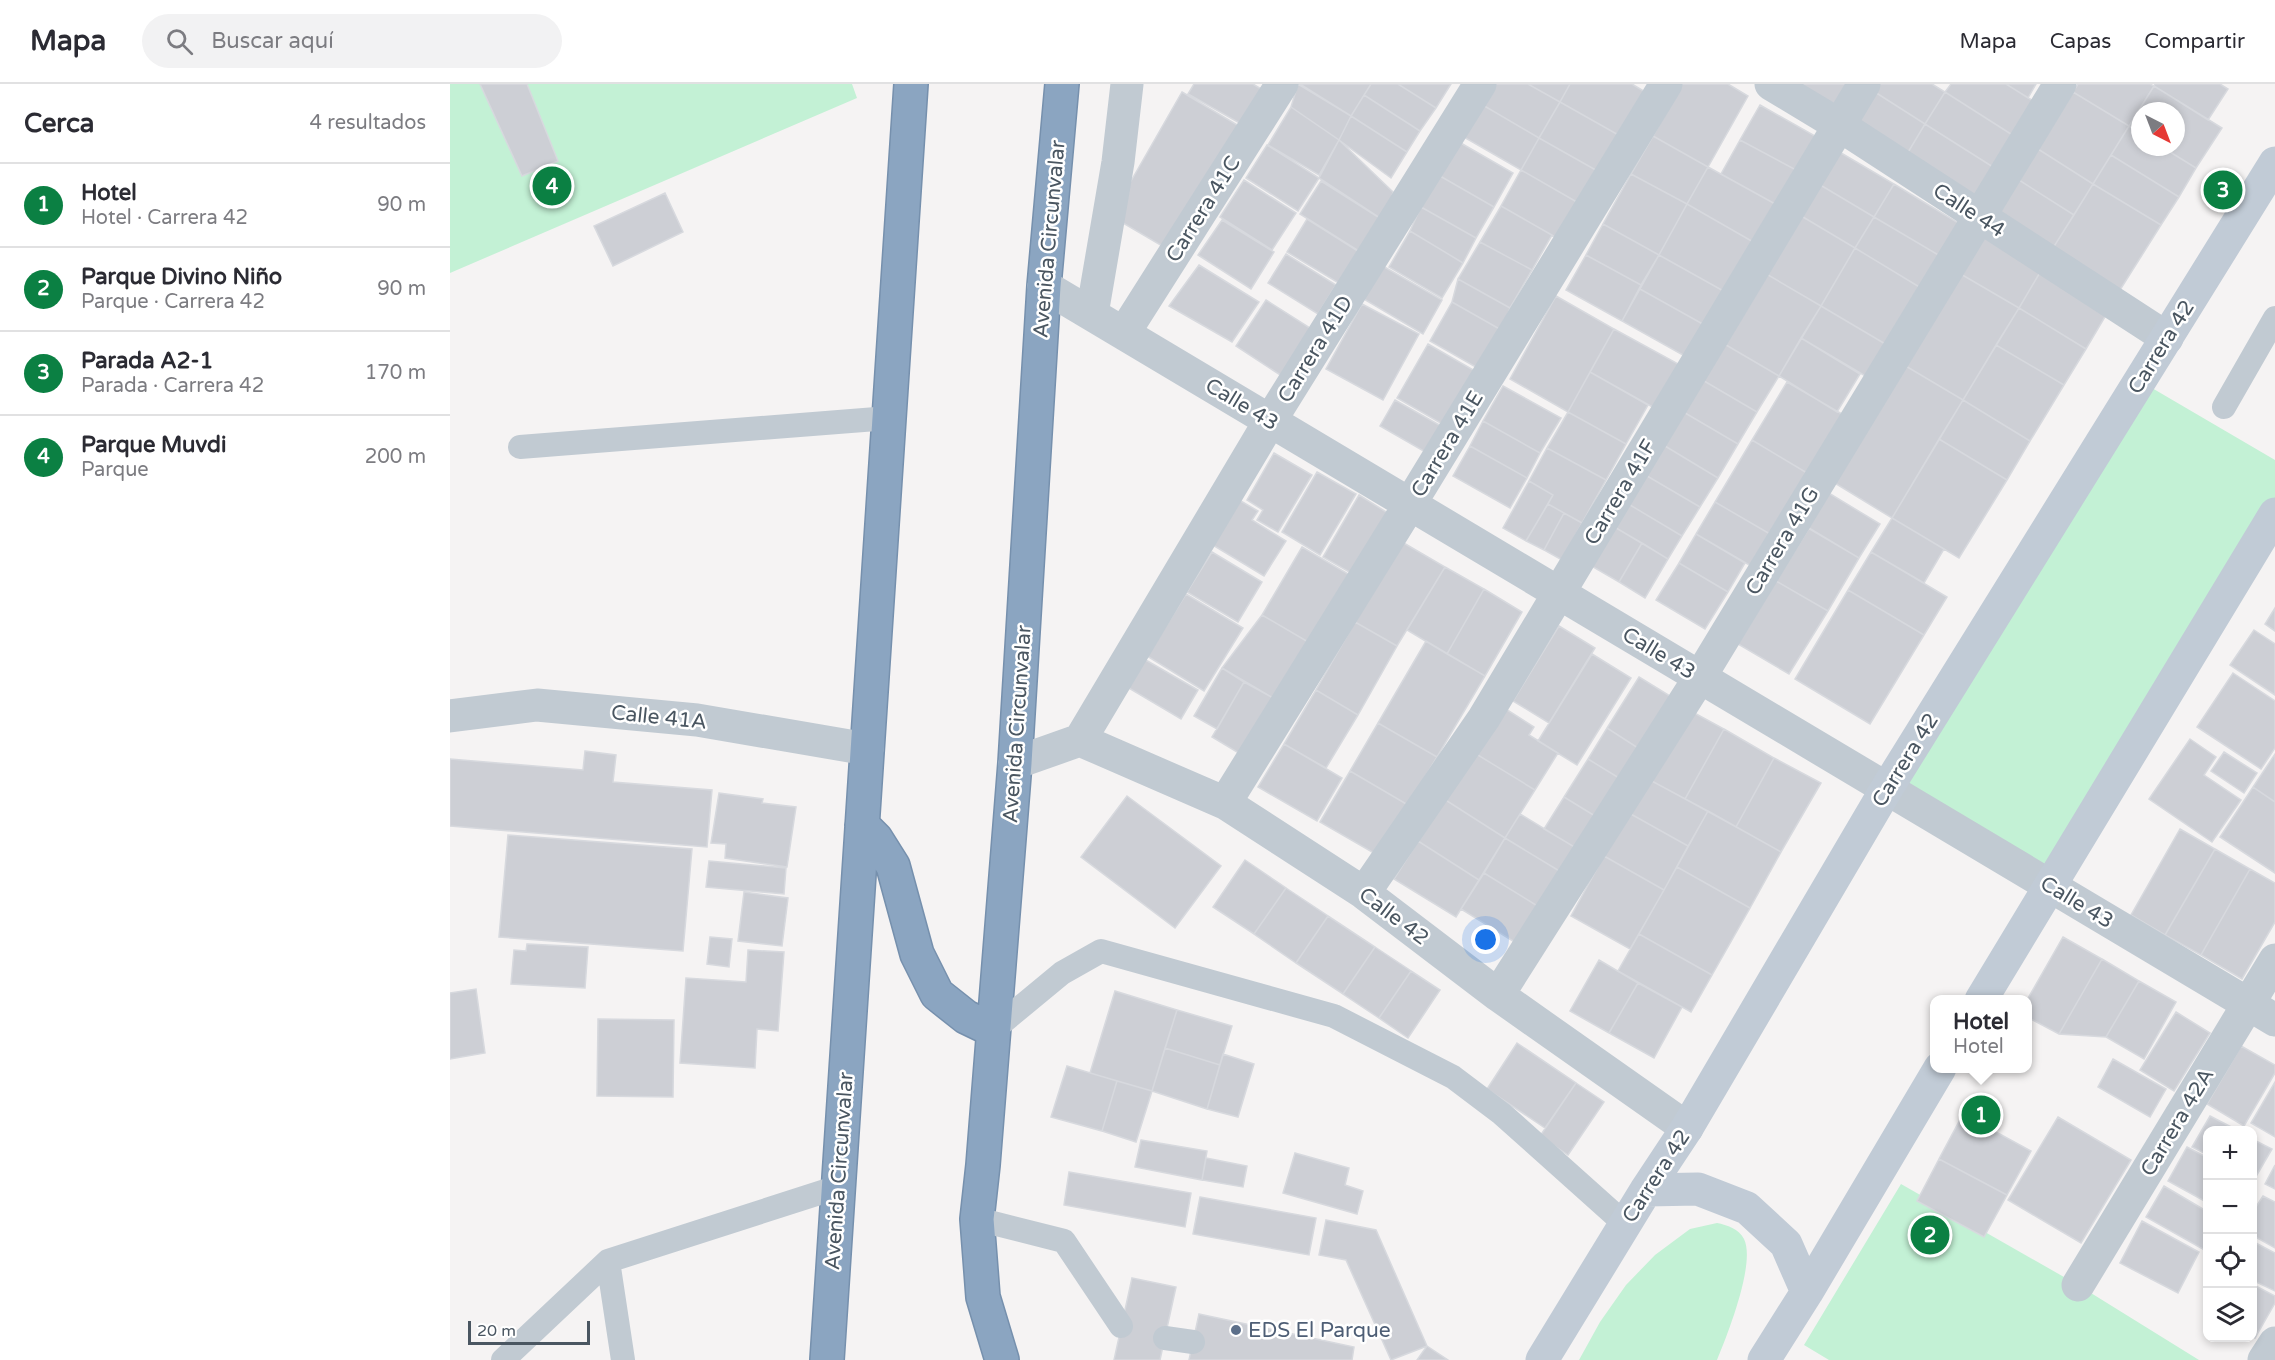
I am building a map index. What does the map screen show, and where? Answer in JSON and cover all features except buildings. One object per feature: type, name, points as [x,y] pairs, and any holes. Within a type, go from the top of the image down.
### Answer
[{"type":"highway","name":"Avenida Circunvalar","points":[[827,1360],[910,84]]},
{"type":"highway","name":"Avenida Circunvalar","points":[[1002,1360],[983,1297],[977,1219],[1015,763],[1044,286],[1062,84]]},
{"type":"highway","points":[[862,825],[876,839],[892,866],[917,954],[937,994],[966,1017],[993,1030]]},
{"type":"street","points":[[1092,315],[1118,162],[1127,84]]},
{"type":"street","name":"Carrera 41C","points":[[1125,333],[1282,84]]},
{"type":"street","name":"Carrera 41D","points":[[1080,740],[1270,421],[1480,84]]},
{"type":"street","name":"Carrera 41E","points":[[1225,803],[1666,84]]},
{"type":"street","name":"Calle 44","points":[[1771,84],[1839,125],[2167,338]]},
{"type":"street","name":"Carrera 41F","points":[[1364,893],[1484,718],[1864,84]]},
{"type":"street","name":"Carrera 41G","points":[[1498,995],[1700,677],[2060,84]]},
{"type":"street","name":"Carrera 42","points":[[1542,1360],[1646,1190],[1687,1128],[1887,788],[2275,163]]},
{"type":"street","name":"Calle 43","points":[[1044,286],[2261,1012]]},
{"type":"street","points":[[1983,995],[2275,514]]},
{"type":"street","name":"Calle 41A","points":[[450,716],[537,705],[697,720],[867,749]]},
{"type":"street","points":[[1015,763],[1080,740]]},
{"type":"street","name":"Calle 42","points":[[1080,740],[1225,803],[1364,893],[1498,995],[1687,1128]]},
{"type":"street","name":"Carrera 42A","points":[[2078,1285],[2261,1012],[2275,960]]},
{"type":"street","points":[[1774,1357],[1807,1292],[1937,1073]]},
{"type":"street","points":[[1646,1190],[1698,1189],[1747,1208],[1786,1244],[1807,1292]]},
{"type":"street","points":[[2264,1360],[2275,1343]]},
{"type":"lane","points":[[2224,407],[2275,318]]},
{"type":"lane","points":[[520,447],[889,418]]},
{"type":"lane","points":[[993,1030],[1062,973],[1101,951],[1334,1016],[1453,1077],[1502,1114],[1625,1224]]},
{"type":"lane","points":[[503,1360],[608,1261],[838,1187]]},
{"type":"lane","points":[[977,1219],[1064,1241],[1122,1326]]},
{"type":"lane","points":[[608,1261],[623,1360]]},
{"type":"lane","points":[[1165,1338],[1193,1342]]},
{"type":"green space","points":[[450,84],[852,84],[857,98],[450,273]]},
{"type":"green space","points":[[2140,381],[2275,460],[2275,514],[2049,885],[1887,788]]},
{"type":"green space","points":[[1901,1184],[2078,1285],[2199,1360],[1829,1360],[1804,1345]]},
{"type":"green space","points":[[1717,1223],[1736,1230],[1744,1239],[1747,1250],[1739,1300],[1717,1360],[1579,1360],[1600,1322],[1626,1285],[1655,1255],[1690,1229]]},
{"type":"place","name":"Parque Muvdi","points":[[552,186]]},
{"type":"place","name":"Parada A2-1","points":[[2223,190]]},
{"type":"place","name":"Hotel","points":[[1981,1115]]},
{"type":"place","name":"Parque Divino Niño","points":[[1930,1235]]},
{"type":"place","name":"EDS El Parque","points":[[1236,1330]]}]
